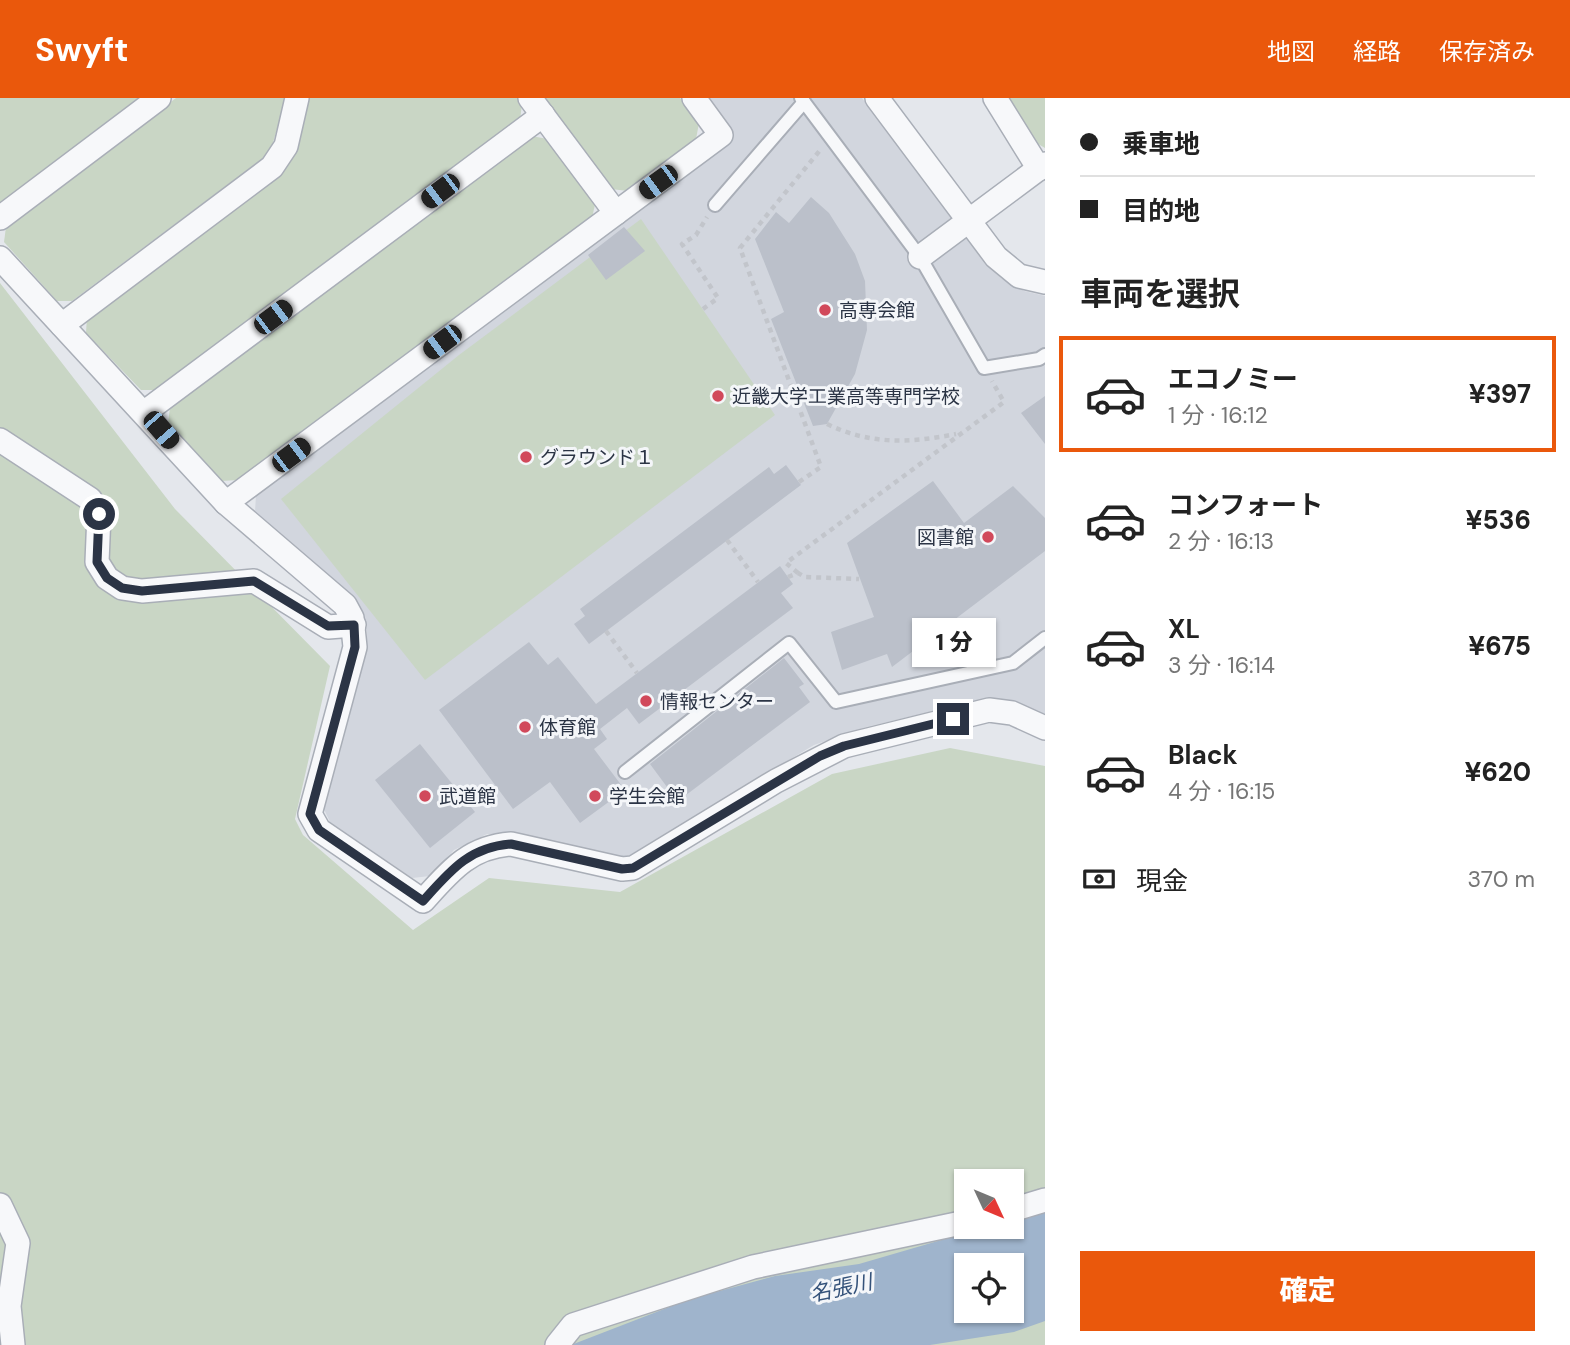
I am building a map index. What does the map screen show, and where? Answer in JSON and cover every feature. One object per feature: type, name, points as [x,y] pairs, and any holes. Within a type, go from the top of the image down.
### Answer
[{"type":"street","points":[[0,218],[159,98]]},
{"type":"street","points":[[62,325],[272,167],[286,146],[297,98]]},
{"type":"street","points":[[226,503],[721,135],[694,98]]},
{"type":"street","points":[[877,98],[1007,269],[1019,276],[1045,282]]},
{"type":"street","points":[[920,257],[1042,167],[995,98]]},
{"type":"street","points":[[145,412],[536,106],[616,213]]},
{"type":"street","points":[[0,258],[145,412],[226,503],[345,605],[354,625],[355,647],[310,814],[319,830],[423,901],[460,860],[495,845],[511,844],[622,869],[633,868],[820,756],[866,740],[989,710],[1012,713],[1045,729]]},
{"type":"street","points":[[0,440],[90,499],[99,514],[97,562],[107,578],[122,588],[142,591],[254,581],[328,626],[354,625]]},
{"type":"street","points":[[1024,1206],[1045,1200]]},
{"type":"street","points":[[0,1205],[18,1242],[9,1306],[13,1345]]},
{"type":"street","points":[[558,1345],[573,1325],[753,1267],[954,1225]]},
{"type":"lane","points":[[715,205],[802,100],[920,257],[984,368],[1045,355]]},
{"type":"lane","points":[[625,772],[789,643],[836,702],[1013,663],[1045,638]]},
{"type":"path","points":[[799,482],[821,467],[740,248],[830,137]]},
{"type":"path","points":[[702,309],[718,298],[682,244],[696,235],[704,221]]},
{"type":"path","points":[[859,579],[805,577],[786,563],[1004,402],[984,368]]},
{"type":"path","points":[[827,424],[849,435],[877,440],[914,442],[961,433]]},
{"type":"path","points":[[727,541],[758,582]]},
{"type":"path","points":[[788,577],[798,573]]},
{"type":"path","points":[[606,631],[637,673]]},
{"type":"shaded area","name":"近畿大学工業高等専門学校","points":[[703,98],[862,98],[982,259],[1001,278],[1024,291],[1045,296],[1045,717],[1011,701],[985,699],[866,727],[814,745],[622,858],[512,834],[487,834],[454,850],[430,876],[412,878],[330,822],[323,807],[367,637],[366,622],[355,600],[255,512],[256,495],[733,140]]},
{"type":"green space","points":[[0,98],[144,98],[0,205]]},
{"type":"green space","points":[[176,98],[286,98],[270,153],[72,301],[57,301],[4,242],[6,227]]},
{"type":"green space","points":[[309,98],[518,98],[522,104],[520,120],[158,390],[141,390],[86,333],[87,317],[280,173],[295,149]]},
{"type":"green space","points":[[544,98],[680,98],[699,123],[696,139],[628,191],[611,189]]},
{"type":"green space","points":[[1006,98],[1045,98],[1045,148],[1033,141]]},
{"type":"green space","points":[[531,136],[548,139],[596,200],[592,218],[239,480],[221,481],[168,424],[170,407]]},
{"type":"green space","name":"グラウンド１","points":[[641,219],[775,415],[425,680],[281,499],[459,355]]},
{"type":"green space","points":[[0,283],[175,509],[330,666],[295,819],[303,835],[413,930],[489,878],[620,892],[832,774],[950,748],[1045,766],[1045,1345],[0,1345]]},
{"type":"water","name":"名張川","points":[[1045,1211],[1045,1321],[1014,1332],[930,1345],[571,1345],[690,1299],[775,1276],[859,1264],[954,1236],[954,1239],[1024,1239],[1024,1217]]},
{"type":"building","name":"高専会館","points":[[811,197],[829,213],[855,254],[865,281],[867,330],[855,374],[827,424],[813,426],[771,319],[784,312],[755,239],[776,212],[789,223]]},
{"type":"building","points":[[624,227],[645,251],[606,280],[588,255]]},
{"type":"building","points":[[1045,396],[1045,444],[1021,413]]},
{"type":"building","points":[[786,465],[801,485],[589,644],[574,624],[585,616],[580,609],[769,467],[774,474]]},
{"type":"building","points":[[933,481],[964,523],[1013,486],[1045,518],[1045,551],[892,667],[887,654],[842,670],[831,632],[874,617],[847,543]]},
{"type":"building","points":[[780,566],[793,584],[781,593],[793,608],[639,724],[627,708],[600,729],[607,739],[594,749],[625,790],[580,823],[550,782],[513,809],[439,710],[529,642],[548,665],[558,657],[596,704]]},
{"type":"building","points":[[784,658],[804,684],[799,687],[810,702],[682,798],[671,784],[667,787],[650,764]]},
{"type":"building","name":"武道館","points":[[420,744],[475,812],[430,848],[375,780]]},
{"type":"place","name":"高専会館","points":[[825,310]]},
{"type":"place","name":"近畿大学工業高等専門学校","points":[[718,396]]},
{"type":"place","name":"グラウンド１","points":[[526,457]]},
{"type":"place","name":"図書館","points":[[988,537]]},
{"type":"place","name":"情報センター","points":[[646,701]]},
{"type":"place","name":"体育館","points":[[525,727]]},
{"type":"place","name":"武道館","points":[[425,796]]},
{"type":"place","name":"学生会館","points":[[595,796]]},
{"type":"route","points":[[99,514],[97,562],[107,578],[122,588],[142,591],[254,581],[268,587],[328,626],[354,625],[355,647],[310,814],[319,830],[423,901],[460,860],[482,848],[495,845],[511,844],[622,869],[633,868],[820,756],[844,746],[953,719]]}]
